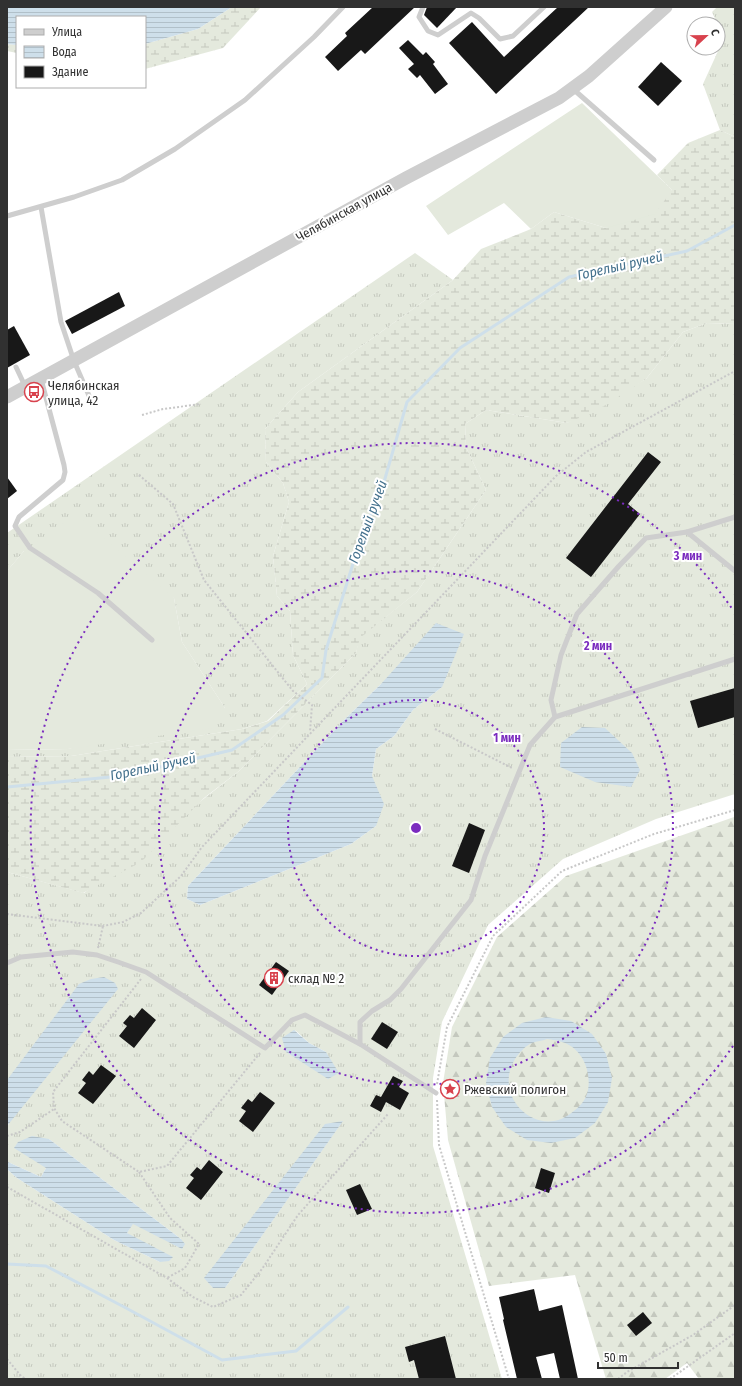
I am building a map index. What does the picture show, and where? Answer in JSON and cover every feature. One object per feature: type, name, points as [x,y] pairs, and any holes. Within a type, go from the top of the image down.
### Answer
[{"type":"street","name":"Челябинская улица","points":[[7,396],[74,361],[406,178],[559,98],[589,76],[666,7]]},
{"type":"lane","points":[[7,216],[41,207],[122,180],[175,149],[245,100],[344,7]]},
{"type":"lane","points":[[422,7],[419,17],[428,31],[438,35],[471,13],[479,18],[500,39],[513,36],[544,7]]},
{"type":"lane","points":[[572,88],[654,160]]},
{"type":"lane","points":[[41,207],[61,322],[74,361],[90,398]]},
{"type":"lane","points":[[16,367],[26,386]]},
{"type":"lane","points":[[40,378],[65,472],[63,480],[18,517],[15,526],[30,548],[98,593],[152,640]]},
{"type":"lane","points":[[555,717],[551,700],[561,655],[577,614],[619,566],[646,538],[687,532],[735,517]]},
{"type":"lane","points":[[687,532],[735,571]]},
{"type":"lane","points":[[360,1044],[360,1022],[372,1011],[390,1000],[401,989],[471,900],[485,856],[530,745],[555,717],[735,659]]},
{"type":"lane","points":[[7,963],[21,957],[73,952],[97,955],[146,972],[265,1048],[292,1020],[305,1015],[360,1044],[436,1093]]},
{"type":"path","points":[[7,914],[103,926],[122,922],[141,913],[181,876],[202,847],[556,476],[586,452],[735,371]]},
{"type":"path","points":[[142,415],[162,409],[201,404]]},
{"type":"path","points":[[139,474],[173,504],[204,580],[293,691],[312,705],[310,734]]},
{"type":"path","points":[[435,729],[519,771]]},
{"type":"path","points":[[509,1379],[439,1145],[436,1093],[447,1027],[493,936],[562,870],[654,834],[735,810]]},
{"type":"path","points":[[97,955],[103,926]]},
{"type":"path","points":[[146,972],[53,1092],[54,1108],[62,1121],[139,1172],[170,1218],[199,1244],[185,1268],[168,1278]]},
{"type":"path","points":[[139,1172],[167,1166],[265,1048]]},
{"type":"path","points":[[7,1136],[20,1132],[54,1108]]},
{"type":"path","points":[[7,1187],[168,1278],[193,1297],[213,1308],[240,1295],[262,1269],[298,1215],[388,1114]]},
{"type":"path","points":[[618,1379],[627,1372],[693,1335],[735,1305]]},
{"type":"path","points":[[670,1379],[735,1333]]},
{"type":"path","points":[[7,1359],[21,1376],[26,1379]]},
{"type":"green space","points":[[232,7],[261,7],[223,48],[146,69],[146,44],[198,29]]},
{"type":"green space","points":[[717,7],[735,7],[735,137],[720,130],[703,84],[716,56],[726,56],[726,16],[714,16],[712,12]]},
{"type":"green space","points":[[7,44],[16,45],[16,53],[7,51]]},
{"type":"green space","points":[[582,103],[672,190],[655,214],[606,228],[554,212],[531,229],[504,203],[448,235],[426,206]]},
{"type":"green space","points":[[720,130],[735,137],[735,324],[707,323],[683,332],[646,379],[596,411],[567,423],[486,410],[465,424],[466,447],[486,490],[417,592],[360,638],[356,653],[239,771],[204,798],[141,862],[83,893],[7,872],[7,757],[71,756],[242,729],[268,721],[307,684],[293,655],[290,611],[277,596],[273,556],[289,502],[283,483],[266,462],[265,429],[298,392],[453,280],[481,249],[531,229],[554,212],[606,228],[672,190],[657,175],[688,143]]},
{"type":"green space","points":[[415,253],[453,280],[298,392],[265,429],[266,462],[283,483],[289,502],[273,556],[277,596],[290,611],[293,655],[307,684],[267,721],[242,729],[71,756],[7,757],[7,750],[68,749],[225,708],[182,642],[174,598],[24,551],[7,571],[7,533]]},
{"type":"green space","points":[[707,323],[735,324],[735,794],[656,819],[563,859],[488,925],[442,1022],[433,1078],[433,1146],[502,1379],[7,1379],[7,1126],[9,1124],[7,1080],[7,872],[84,893],[239,771],[356,653],[359,638],[417,592],[486,490],[466,447],[465,424],[486,410],[567,423],[646,379],[683,332]],"holes":[[[381,684],[442,687],[413,710],[394,736],[376,749],[372,776],[376,826],[351,844],[200,905],[187,899],[188,886],[344,720]],[[295,1030],[309,1043],[326,1052],[328,1079]],[[342,1122],[225,1288],[213,1288],[205,1278]],[[49,1139],[181,1239],[181,1248],[133,1223],[127,1233],[160,1262],[114,1240],[17,1178],[8,1170],[8,1162],[41,1177],[46,1168]]]},
{"type":"green space","points":[[76,514],[174,598],[182,642],[225,708],[213,728],[68,749],[7,750],[7,571],[24,551]]},
{"type":"green space","points":[[734,817],[735,1379],[699,1379],[687,1363],[665,1379],[606,1379],[575,1275],[489,1286],[448,1140],[443,1083],[452,1027],[497,937],[566,876]]},
{"type":"water","points":[[7,7],[232,7],[198,29],[146,44],[146,16],[16,16],[16,45],[7,44]]},
{"type":"water","points":[[436,623],[464,634],[442,687],[413,710],[394,736],[376,749],[372,776],[384,804],[376,826],[351,844],[200,905],[187,899],[188,886],[344,720],[381,684]]},
{"type":"water","points":[[582,727],[605,728],[632,753],[640,770],[631,787],[595,782],[560,767],[561,743]]},
{"type":"water","points":[[104,977],[115,983],[118,989],[7,1126],[7,1080],[79,984],[91,979]]},
{"type":"water","points":[[546,1017],[571,1021],[592,1034],[606,1054],[612,1078],[608,1102],[595,1123],[575,1138],[551,1143],[527,1140],[506,1127],[492,1107],[486,1083],[490,1058],[503,1037],[522,1023]],"holes":[[[547,1039],[560,1041],[576,1050],[585,1063],[589,1078],[589,1086],[584,1100],[573,1112],[557,1120],[544,1121],[532,1117],[521,1110],[513,1099],[509,1087],[509,1073],[520,1052],[529,1044]]]},
{"type":"water","points":[[294,1030],[309,1043],[326,1052],[339,1073],[328,1079],[286,1052],[282,1038]]},
{"type":"water","points":[[343,1121],[225,1288],[213,1288],[204,1278],[325,1124]]},
{"type":"water","points":[[32,1136],[49,1139],[181,1239],[185,1244],[182,1249],[133,1224],[127,1233],[173,1257],[169,1261],[160,1262],[114,1240],[17,1178],[8,1170],[8,1162],[41,1177],[46,1168],[14,1148],[18,1142]]},
{"type":"building","points":[[373,7],[415,7],[365,54],[361,50],[338,71],[325,57],[347,36],[345,33]]},
{"type":"building","points":[[427,7],[457,7],[437,28],[424,15]]},
{"type":"building","points":[[558,7],[589,7],[496,94],[449,43],[472,22],[504,57]]},
{"type":"building","points":[[408,40],[423,55],[426,52],[435,62],[433,64],[448,84],[435,94],[420,75],[417,78],[408,69],[414,64],[399,48]]},
{"type":"building","points":[[661,62],[682,81],[658,106],[638,87]]},
{"type":"building","points":[[119,292],[125,306],[72,334],[65,321]]},
{"type":"building","points":[[14,326],[30,355],[7,368],[7,330]]},
{"type":"building","points":[[648,452],[661,462],[628,504],[640,514],[591,577],[566,558]]},
{"type":"building","points":[[7,477],[17,491],[7,499]]},
{"type":"building","points":[[735,688],[735,717],[698,728],[690,701]]},
{"type":"building","points":[[469,823],[485,830],[469,873],[452,866]]},
{"type":"building","name":"склад № 2","points":[[276,962],[289,971],[272,995],[259,985]]},
{"type":"building","points":[[142,1008],[156,1020],[134,1048],[119,1036],[127,1026],[123,1023],[130,1015],[134,1018]]},
{"type":"building","points":[[382,1022],[398,1032],[387,1049],[371,1039]]},
{"type":"building","points":[[101,1065],[116,1076],[93,1104],[78,1093],[86,1083],[82,1080],[89,1071],[93,1075]]},
{"type":"building","points":[[393,1076],[403,1081],[399,1087],[409,1093],[400,1110],[386,1102],[381,1112],[370,1106],[376,1095],[381,1097]]},
{"type":"building","points":[[260,1092],[275,1103],[253,1132],[239,1121],[246,1111],[241,1108],[248,1099],[252,1102]]},
{"type":"building","points":[[209,1160],[223,1172],[201,1200],[186,1188],[194,1178],[190,1175],[197,1167],[201,1170]]},
{"type":"building","points":[[541,1168],[555,1173],[549,1193],[535,1188]]},
{"type":"building","points":[[360,1184],[372,1209],[357,1215],[346,1190]]},
{"type":"building","points":[[534,1289],[539,1311],[562,1305],[578,1379],[560,1379],[554,1353],[536,1357],[542,1379],[517,1379],[499,1297]]},
{"type":"building","points":[[643,1312],[652,1323],[636,1336],[627,1325]]},
{"type":"building","points":[[445,1336],[456,1379],[419,1379],[414,1360],[409,1362],[405,1347]]},
{"type":"waterway","name":"Горелый ручей","points":[[7,787],[121,776],[232,750],[283,715],[322,678],[326,650],[362,535],[382,489],[407,402],[460,348],[569,277],[687,251],[735,225]]},
{"type":"waterway","points":[[7,1264],[46,1266],[222,1360],[296,1351],[348,1307]]},
{"type":"place","name":"Челябинская улица, 42","points":[[34,392]]},
{"type":"place","name":"склад № 2","points":[[274,978]]},
{"type":"place","name":"Ржевский полигон","points":[[450,1089]]}]
